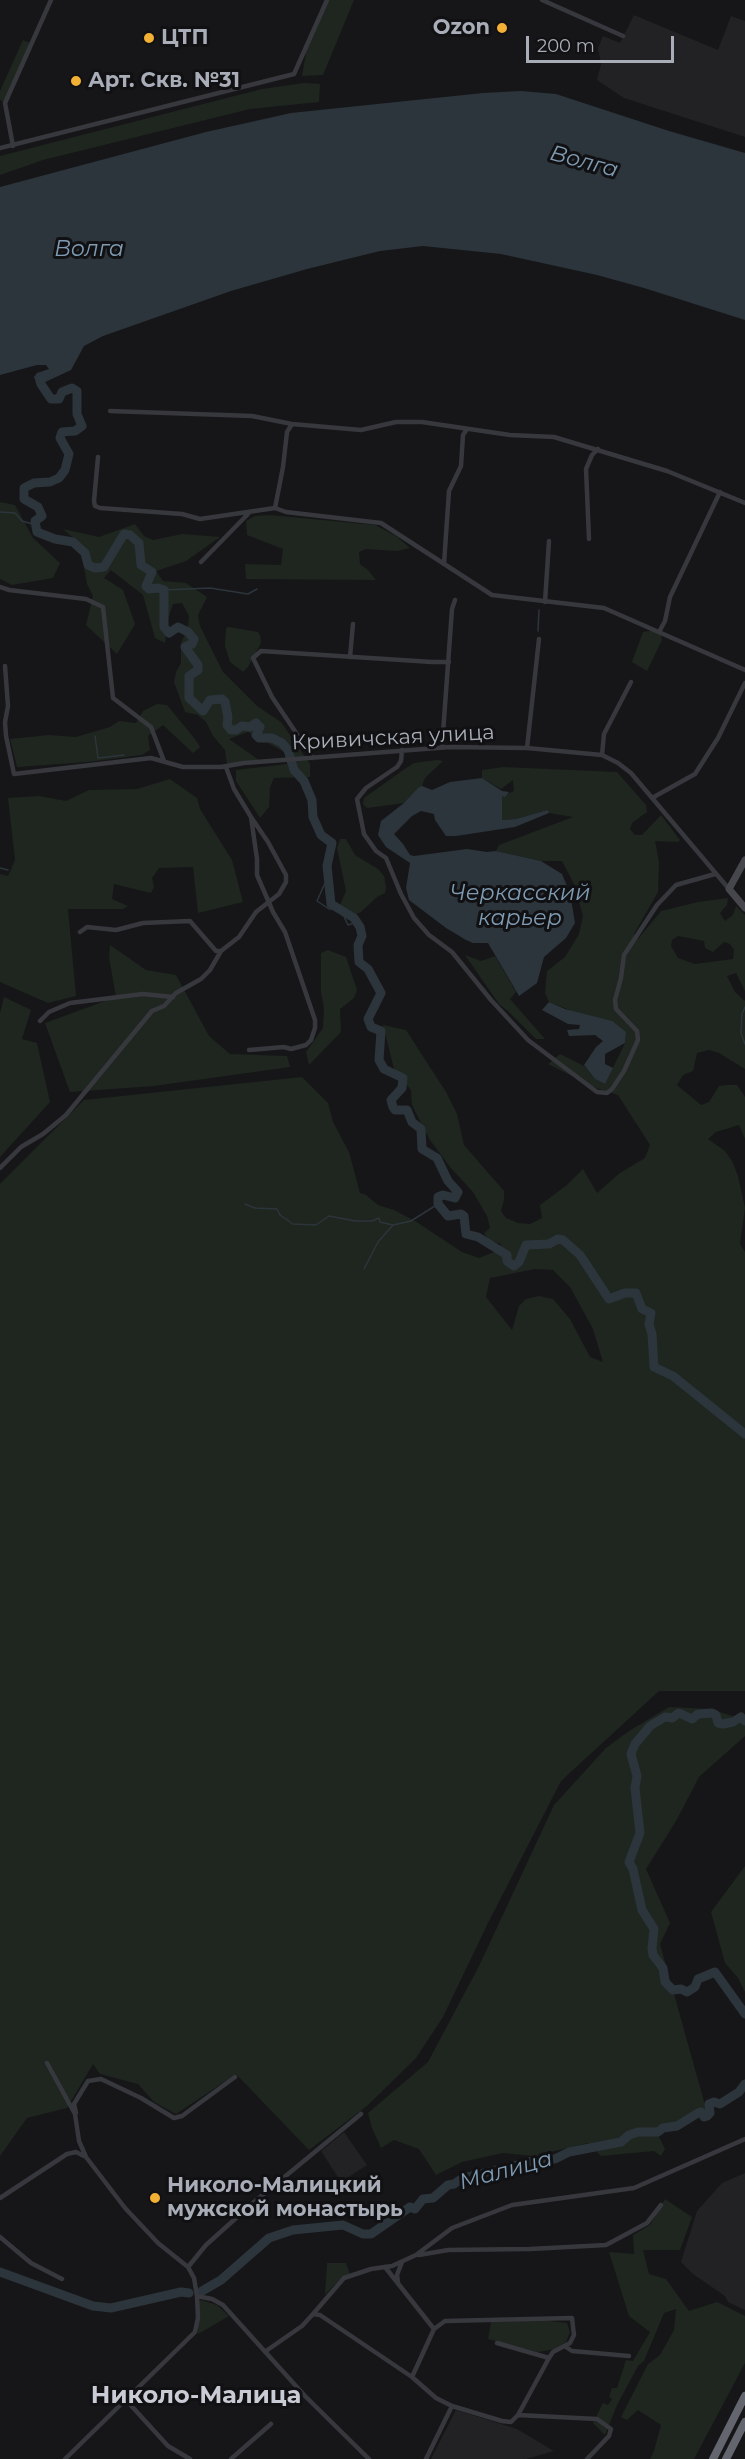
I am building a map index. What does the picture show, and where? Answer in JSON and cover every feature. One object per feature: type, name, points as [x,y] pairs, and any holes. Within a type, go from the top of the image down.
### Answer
[{"type":"highway","points":[[713,2459],[745,2396]]},
{"type":"highway","points":[[726,2459],[745,2422]]},
{"type":"street","points":[[13,146],[5,103],[51,0]]},
{"type":"street","points":[[0,148],[167,104],[294,74],[327,0]]},
{"type":"street","points":[[542,0],[623,36]]},
{"type":"street","points":[[110,411],[252,417],[292,424],[361,430],[396,422],[422,422],[510,435],[554,437],[667,471],[745,503]]},
{"type":"street","points":[[275,508],[284,467],[287,432],[292,424]]},
{"type":"street","points":[[444,564],[448,491],[461,466],[463,435],[467,429]]},
{"type":"street","points":[[589,539],[586,469],[592,455],[598,449]]},
{"type":"street","points":[[98,457],[95,506],[182,514],[200,519],[248,514],[275,508],[286,512],[381,523],[498,598],[604,608],[745,670]]},
{"type":"street","points":[[659,632],[665,621],[670,597],[720,492]]},
{"type":"street","points":[[201,562],[248,514]]},
{"type":"street","points":[[545,602],[549,541]]},
{"type":"street","points":[[0,586],[9,590],[86,599],[103,607],[112,698],[151,728],[164,762]]},
{"type":"street","points":[[442,747],[452,609],[455,600]]},
{"type":"street","points":[[351,657],[353,624]]},
{"type":"street","points":[[527,748],[539,639]]},
{"type":"street","points":[[313,758],[272,697],[253,658],[261,651],[449,662]]},
{"type":"street","name":"Кривичская улица","points":[[5,666],[8,706],[5,722],[6,736],[14,774],[151,758],[183,767],[226,766],[442,747],[527,748],[602,755],[624,767],[745,908]]},
{"type":"street","points":[[602,755],[604,734],[631,682]]},
{"type":"street","points":[[652,798],[695,774],[718,738],[745,683]]},
{"type":"street","points":[[402,750],[401,761],[396,768],[366,788],[357,799],[364,834],[376,851],[386,858],[414,918],[429,935],[452,952],[490,1000],[528,1040],[597,1092],[607,1092],[612,1089],[624,1071],[638,1040],[637,1031],[616,1009],[615,1000],[624,955],[657,905],[676,885],[715,874]]},
{"type":"street","points":[[0,1168],[21,1147],[43,1134],[66,1115],[142,1021],[152,1011],[164,1006],[206,974],[221,951],[239,937],[256,912],[283,888],[286,875],[234,789],[226,766]]},
{"type":"street","points":[[249,1050],[284,1047],[291,1049],[306,1045],[311,1040],[315,1028],[315,1020],[285,932],[257,875],[257,859],[250,817]]},
{"type":"street","points":[[729,889],[745,860]]},
{"type":"street","points":[[80,932],[87,927],[116,930],[143,923],[190,921],[216,951],[221,951]]},
{"type":"street","points":[[40,1021],[49,1012],[70,1003],[143,994],[173,998]]},
{"type":"street","points":[[47,2063],[76,2118]]},
{"type":"street","points":[[65,2459],[195,2332],[197,2325],[197,2296],[194,2278],[188,2267],[158,2243],[125,2208],[86,2157],[79,2141],[74,2104],[88,2081],[101,2079],[141,2098],[174,2118],[182,2116],[235,2078]]},
{"type":"street","points":[[188,2267],[206,2244],[361,2114]]},
{"type":"street","points":[[266,2351],[302,2326],[344,2278],[402,2262],[416,2255],[452,2228],[512,2205],[634,2187],[745,2139]]},
{"type":"street","points":[[0,2199],[67,2154],[79,2141]]},
{"type":"street","points":[[67,2154],[76,2152],[86,2157]]},
{"type":"street","points":[[416,2255],[448,2250],[606,2245],[647,2223],[661,2205]]},
{"type":"street","points":[[0,2237],[31,2263],[62,2278]]},
{"type":"street","points":[[401,2288],[397,2275],[402,2262]]},
{"type":"street","points":[[385,2267],[434,2329]]},
{"type":"street","points":[[197,2296],[212,2298],[223,2304],[306,2396],[369,2459]]},
{"type":"street","points":[[313,2314],[329,2320],[412,2377],[436,2398],[452,2406],[511,2422],[518,2415],[553,2352],[566,2347],[574,2335],[572,2318],[445,2321],[434,2329],[412,2377]]},
{"type":"street","points":[[497,2343],[549,2358]]},
{"type":"street","points":[[566,2347],[572,2351],[629,2356]]},
{"type":"street","points":[[126,2400],[168,2446],[190,2459]]},
{"type":"street","points":[[426,2459],[452,2406]]},
{"type":"street","points":[[518,2415],[597,2419],[611,2429],[609,2436],[587,2459]]},
{"type":"street","points":[[231,2459],[271,2424]]},
{"type":"shaded area","points":[[327,0],[354,0],[323,75],[302,76],[308,42]]},
{"type":"shaded area","points":[[634,15],[718,50],[731,16],[745,21],[745,137],[624,98],[597,80],[601,64],[598,48],[603,36],[620,43]]},
{"type":"shaded area","points":[[23,40],[30,43],[4,102],[0,100],[0,91]]},
{"type":"shaded area","points":[[304,83],[320,84],[319,102],[250,109],[43,160],[0,175],[0,156],[262,89]]},
{"type":"shaded area","points":[[0,502],[15,505],[33,538],[60,563],[53,578],[12,585],[0,579]]},
{"type":"shaded area","points":[[270,515],[375,525],[396,536],[410,548],[397,551],[366,549],[359,552],[360,564],[376,580],[246,579],[245,564],[281,565],[283,549],[247,535],[246,521],[255,516]]},
{"type":"shaded area","points":[[135,524],[144,536],[153,540],[182,534],[220,537],[186,561],[156,571],[163,581],[186,583],[207,597],[198,615],[200,626],[223,672],[257,706],[281,722],[310,764],[310,777],[274,778],[270,787],[269,807],[260,818],[236,781],[236,770],[287,764],[286,753],[248,732],[229,739],[259,760],[227,765],[225,750],[213,736],[206,722],[198,715],[185,712],[174,682],[181,663],[181,643],[188,627],[189,616],[182,603],[173,604],[168,619],[165,643],[155,638],[143,595],[111,570],[104,578],[123,590],[135,624],[117,654],[86,625],[93,596],[87,584],[84,568],[85,548],[63,529],[99,537]]},
{"type":"shaded area","points":[[226,628],[258,632],[260,635],[261,643],[243,672],[230,662],[225,646]]},
{"type":"shaded area","points":[[655,630],[661,635],[662,640],[647,671],[632,662],[643,632]]},
{"type":"shaded area","points":[[157,704],[167,705],[200,747],[193,753],[163,725],[148,736],[150,750],[142,755],[88,762],[17,767],[10,739],[49,735],[76,737],[110,727],[119,721],[136,723],[143,711]]},
{"type":"shaded area","points":[[443,761],[404,803],[367,808],[363,804],[364,798],[414,763]]},
{"type":"shaded area","points":[[503,767],[617,772],[646,805],[647,812],[632,823],[630,829],[635,835],[642,835],[661,815],[680,840],[678,842],[655,841],[659,862],[658,892],[634,934],[638,939],[661,911],[698,902],[728,898],[727,905],[720,913],[725,921],[733,915],[736,906],[745,915],[745,991],[736,973],[727,976],[735,992],[745,1001],[745,1069],[719,1053],[709,1050],[697,1053],[693,1071],[683,1075],[677,1085],[701,1105],[709,1102],[719,1086],[737,1085],[745,1097],[745,1139],[739,1125],[716,1132],[708,1139],[725,1151],[732,1161],[745,1208],[740,1244],[745,1252],[745,1691],[659,1691],[561,1781],[443,2017],[416,2058],[367,2106],[309,2150],[236,2074],[176,2114],[154,2102],[138,2084],[100,2074],[93,2064],[67,2108],[27,2118],[0,2156],[0,1184],[84,1100],[302,1077],[328,1103],[333,1122],[349,1152],[360,1193],[378,1205],[415,1221],[462,1252],[479,1258],[499,1250],[501,1244],[488,1240],[484,1233],[490,1228],[487,1216],[473,1192],[450,1167],[430,1140],[421,1123],[412,1105],[411,1090],[394,1069],[383,1025],[406,1030],[446,1092],[457,1114],[464,1145],[504,1191],[501,1211],[506,1218],[518,1223],[530,1224],[542,1218],[540,1205],[567,1185],[583,1169],[597,1193],[620,1173],[645,1158],[650,1145],[618,1095],[596,1088],[548,1064],[560,1054],[584,1066],[595,1079],[605,1084],[625,1043],[626,1032],[549,1002],[545,993],[547,971],[565,957],[579,934],[583,916],[574,884],[562,861],[541,861],[496,851],[499,845],[573,817],[548,811],[502,820],[502,796],[514,791],[513,780],[501,789],[482,778],[482,770]],"holes":[[[678,936],[704,941],[705,948],[713,952],[724,942],[730,944],[734,950],[733,959],[695,964],[678,958],[671,946],[672,940]],[[535,1269],[553,1270],[570,1287],[593,1329],[603,1362],[590,1357],[570,1319],[553,1299],[539,1296],[526,1299],[519,1306],[512,1330],[486,1297],[490,1278]]]},
{"type":"shaded area","points":[[170,779],[197,798],[200,809],[232,860],[243,902],[198,913],[193,867],[159,868],[152,878],[154,887],[151,893],[114,884],[112,899],[128,906],[123,909],[68,909],[76,996],[48,1003],[0,982],[0,874],[8,876],[15,860],[8,798],[39,796],[66,801],[89,790],[137,789]]},
{"type":"shaded area","points":[[340,839],[346,839],[355,855],[378,869],[384,876],[386,887],[385,893],[377,897],[361,912],[352,916],[340,905],[346,891],[337,848]]},
{"type":"shaded area","points":[[110,945],[146,970],[176,975],[209,1036],[230,1054],[287,1056],[290,1067],[154,1086],[70,1092],[45,1023],[116,997],[109,957]]},
{"type":"shaded area","points":[[328,950],[346,957],[357,990],[354,998],[340,1009],[341,1032],[309,1065],[306,1052],[323,1028],[321,953]]},
{"type":"shaded area","points":[[465,955],[481,961],[495,956],[516,992],[510,999],[545,1039],[536,1039],[499,1004]]},
{"type":"shaded area","points":[[4,997],[31,1010],[22,1039],[37,1043],[50,1102],[0,1157],[0,1013]]},
{"type":"shaded area","points":[[669,1707],[710,1709],[745,1720],[745,1736],[699,1777],[676,1821],[646,1869],[670,1923],[660,1944],[707,2112],[700,2111],[684,2121],[664,2126],[659,2137],[665,2149],[661,2156],[654,2151],[601,2156],[588,2143],[534,2156],[503,2153],[462,2162],[436,2175],[419,2149],[394,2140],[381,2148],[368,2113],[428,2062],[480,1964],[554,1805],[606,1748]]},
{"type":"shaded area","points":[[745,1866],[745,1992],[738,1978],[725,1963],[711,1912]]},
{"type":"shaded area","points":[[344,2132],[367,2165],[341,2182],[321,2151]]},
{"type":"shaded area","points":[[745,2173],[745,2310],[728,2302],[725,2296],[693,2274],[681,2262],[697,2211],[722,2183]]},
{"type":"shaded area","points":[[665,2199],[692,2217],[680,2250],[643,2250],[649,2274],[666,2279],[689,2311],[717,2302],[745,2316],[745,2363],[694,2459],[650,2459],[661,2425],[638,2410],[627,2420],[621,2417],[648,2364],[660,2355],[674,2330],[676,2309],[664,2313],[644,2361],[638,2366],[617,2405],[605,2435],[593,2423],[603,2403],[608,2405],[612,2399],[609,2397],[612,2388],[617,2388],[626,2360],[633,2361],[650,2332],[629,2316],[609,2252],[634,2254],[633,2235],[650,2225]]},
{"type":"shaded area","points":[[327,2263],[346,2263],[350,2274],[339,2280],[325,2295]]},
{"type":"shaded area","points":[[201,2300],[217,2305],[229,2316],[198,2334],[199,2302]]},
{"type":"shaded area","points":[[540,2320],[567,2323],[570,2332],[566,2342],[555,2349],[538,2352],[488,2339],[491,2322]]},
{"type":"shaded area","points":[[456,2410],[517,2429],[554,2451],[526,2459],[431,2459]]},
{"type":"water","name":"Волга","points":[[521,91],[556,94],[745,153],[745,320],[597,275],[501,254],[423,246],[380,251],[307,269],[231,291],[103,336],[84,346],[71,370],[41,384],[36,382],[34,377],[37,373],[49,369],[46,365],[37,365],[0,375],[0,187],[206,132],[291,113]]},
{"type":"water","name":"Черкасский карьер","points":[[482,778],[502,791],[509,792],[505,797],[502,796],[502,820],[516,819],[548,810],[549,813],[515,827],[446,836],[435,820],[434,814],[421,811],[412,816],[394,834],[410,855],[414,856],[467,849],[496,851],[541,861],[562,874],[570,893],[575,923],[566,938],[544,957],[537,983],[519,996],[488,943],[473,943],[466,940],[409,900],[406,888],[410,863],[386,847],[378,835],[381,821],[404,803],[418,788],[422,786],[432,790],[450,782]]},
{"type":"water","points":[[549,1002],[565,1009],[612,1021],[626,1032],[625,1043],[605,1054],[605,1064],[613,1068],[605,1084],[595,1079],[584,1065],[603,1041],[595,1035],[569,1036],[567,1030],[579,1029],[580,1025],[568,1024],[542,1010]]},
{"type":"waterway","points":[[46,375],[40,381],[51,399],[59,399],[62,392],[72,388],[77,391],[77,414],[82,426],[75,431],[62,432],[60,438],[69,454],[65,470],[59,478],[50,482],[34,483],[24,488],[24,499],[38,507],[42,516],[35,521],[37,532],[55,539],[73,542],[85,553],[88,565],[95,568],[104,567],[124,534],[130,535],[139,543],[141,565],[152,572],[146,586],[149,589],[164,590],[164,627],[169,633],[178,627],[188,632],[194,639],[192,644],[185,647],[198,665],[198,670],[189,676],[189,698],[203,711],[210,700],[222,699],[225,702],[228,717],[227,725],[231,730],[242,726],[250,727],[256,723],[260,727],[256,735],[259,738],[272,738],[282,743],[288,750],[294,770],[304,781],[312,800],[313,817],[321,835],[332,843],[327,866],[331,904],[354,918],[360,927],[362,936],[358,945],[359,962],[368,969],[381,993],[368,1019],[371,1027],[381,1031],[379,1060],[384,1069],[403,1078],[402,1088],[391,1100],[393,1107],[395,1110],[407,1110],[412,1122],[421,1129],[422,1149],[437,1158],[448,1181],[458,1192],[455,1198],[443,1195],[438,1197],[438,1204],[448,1216],[461,1214],[464,1216],[466,1234],[478,1237],[507,1255],[507,1261],[514,1266],[519,1262],[526,1245],[549,1244],[558,1239],[563,1240],[580,1255],[609,1299],[625,1293],[636,1293],[642,1309],[651,1313],[649,1324],[652,1334],[654,1367],[673,1376],[745,1434]]},
{"type":"waterway","points":[[0,512],[15,513],[22,521],[36,525]]},
{"type":"waterway","points":[[164,590],[210,588],[248,594],[257,589]]},
{"type":"waterway","points":[[538,631],[539,610]]},
{"type":"waterway","points":[[95,736],[98,758],[124,755]]},
{"type":"waterway","points":[[0,868],[8,870]]},
{"type":"waterway","points":[[329,874],[317,901],[329,909],[337,909]]},
{"type":"waterway","points":[[342,912],[348,925],[357,922]]},
{"type":"waterway","points":[[745,1007],[742,1014],[741,1033],[745,1044]]},
{"type":"waterway","points":[[245,1204],[255,1208],[277,1209],[280,1215],[293,1224],[316,1225],[329,1216],[355,1221],[372,1221],[379,1218],[380,1222],[393,1225],[411,1221],[438,1204]]},
{"type":"waterway","points":[[364,1269],[378,1242],[393,1225]]},
{"type":"waterway","name":"Малица","points":[[745,1721],[741,1717],[723,1724],[718,1723],[716,1715],[712,1713],[698,1714],[692,1719],[679,1713],[672,1718],[665,1717],[650,1726],[635,1744],[631,1754],[637,1776],[635,1788],[640,1833],[629,1862],[633,1869],[642,1910],[654,1929],[653,1955],[663,1968],[665,1982],[673,1990],[681,1989],[687,1992],[695,1987],[698,1979],[715,1972],[745,2014]]},
{"type":"waterway","name":"Малица","points":[[202,2291],[221,2280],[269,2238],[293,2230],[343,2225],[363,2234],[371,2234],[410,2207],[415,2209],[423,2199],[433,2198],[448,2185],[463,2178],[541,2159],[555,2159],[569,2152],[621,2142],[629,2135],[638,2132],[658,2132],[663,2128],[677,2126],[698,2113],[701,2112],[704,2117],[707,2116],[710,2113],[709,2104],[714,2102],[720,2104],[739,2092],[745,2084]]},
{"type":"waterway","name":"Малица","points":[[0,2272],[93,2306],[111,2308],[181,2292],[189,2293]]},
{"type":"place","name":"Ozon","points":[[502,28]]},
{"type":"place","name":"ЦТП","points":[[149,38]]},
{"type":"place","name":"Арт. Скв. №31","points":[[76,81]]},
{"type":"place","name":"Николо-Малицкий мужской монастырь","points":[[155,2198]]},
{"type":"district","name":"Николо-Малица","points":[[196,2396]]}]
